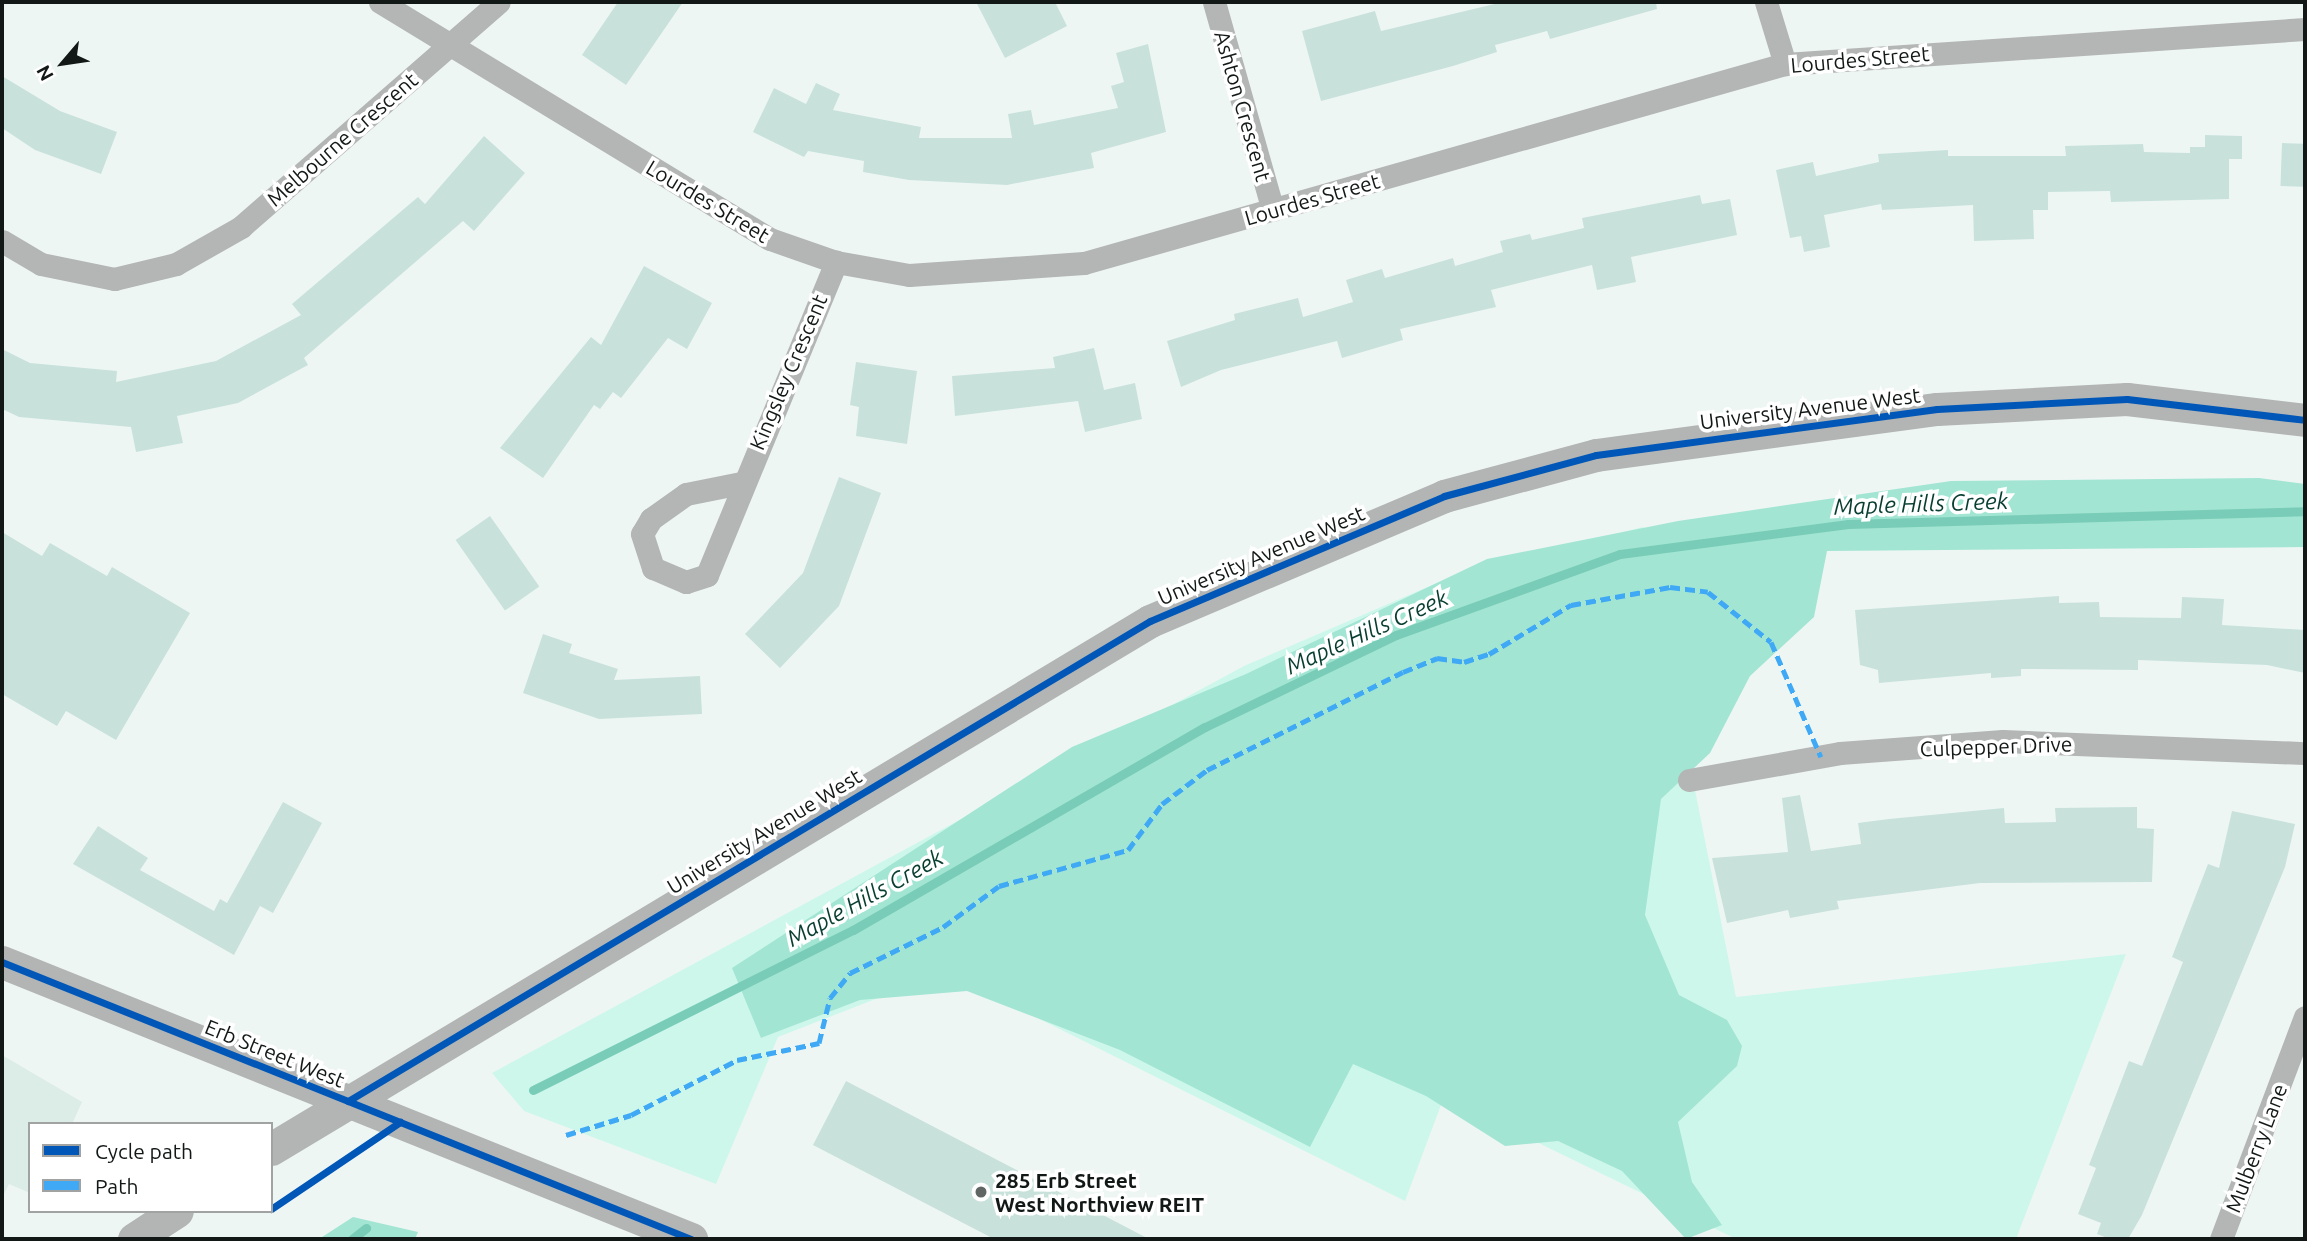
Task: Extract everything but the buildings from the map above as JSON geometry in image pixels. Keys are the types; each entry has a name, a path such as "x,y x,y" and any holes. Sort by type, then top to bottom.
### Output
{"main road":[{"name":"University Avenue West","path":"273,1148 1150,621 1444,496 1595,455 1937,409 2127,399 2305,420"},
{"name":"Erb Street West","path":"2,962 691,1239"},
{"path":"134,1239 174,1213"}],"street":[{"name":"Lourdes Street","path":"380,2 770,239 836,262 909,275 998,274 1084,263 1785,64 2305,29"},
{"name":"Melbourne Crescent","path":"2,241 41,264 114,279 176,264 241,228 452,46 499,2"},
{"name":"Ashton Crescent","path":"1214,2 1273,210"},
{"path":"1766,2 1785,64"},
{"name":"Kingsley Crescent","path":"741,482 686,494 652,519 642,534 653,568 686,582 707,575 741,482 836,262"},
{"name":"Culpepper Drive","path":"1689,780 1840,753 2003,741 2305,753"},
{"name":"Mulberry Lane","path":"2221,1239 2305,1017"}],"shaded area":[{"path":"2,1055 82,1102 73,1122 28,1122 28,1192 9,1184 2,1198"}],"green space":[{"path":"2259,478 2305,484 2305,547 1827,551 1814,617 1750,676 1710,753 1661,799 1645,915 1679,995 1727,1020 1742,1046 1737,1066 1678,1122 1692,1182 1722,1225 1686,1239 1622,1171 1558,1141 1505,1146 1426,1096 1353,1064 1310,1147 1120,1050 967,991 860,1000 761,1038 732,968 1072,747 1246,674 1487,559 1678,521 1951,481"},
{"path":"1643,527 1736,997 2126,954 2016,1239 1736,1239 1444,1097 1405,1201 945,972 778,1037 716,1184 524,1111 492,1073 1244,666 1460,573"},
{"path":"353,1217 418,1232 415,1239 319,1239"}],"waterway":[{"name":"Maple Hills Creek","path":"533,1090 853,930 1205,727 1396,635 1620,554 1848,524 2305,511"},
{"name":"Maple Hills Creek","path":"352,1239 366,1228"}],"marked path":[{"path":"566,1135 631,1115 737,1060 819,1043 830,998 850,973 943,927 999,886 1128,850 1162,804 1207,770 1403,672 1437,658 1464,662 1489,654 1571,605 1670,587 1708,592 1771,642 1821,757"}],"cycle path":[{"path":"348,1101 1150,621 1444,496 1596,455 1937,409 2127,399 2305,420"},
{"path":"2,962 691,1239"},
{"path":"273,1208 400,1122"}],"place":[{"name":"285 Erb Street West Northview REIT","path":"981,1192"}]}
